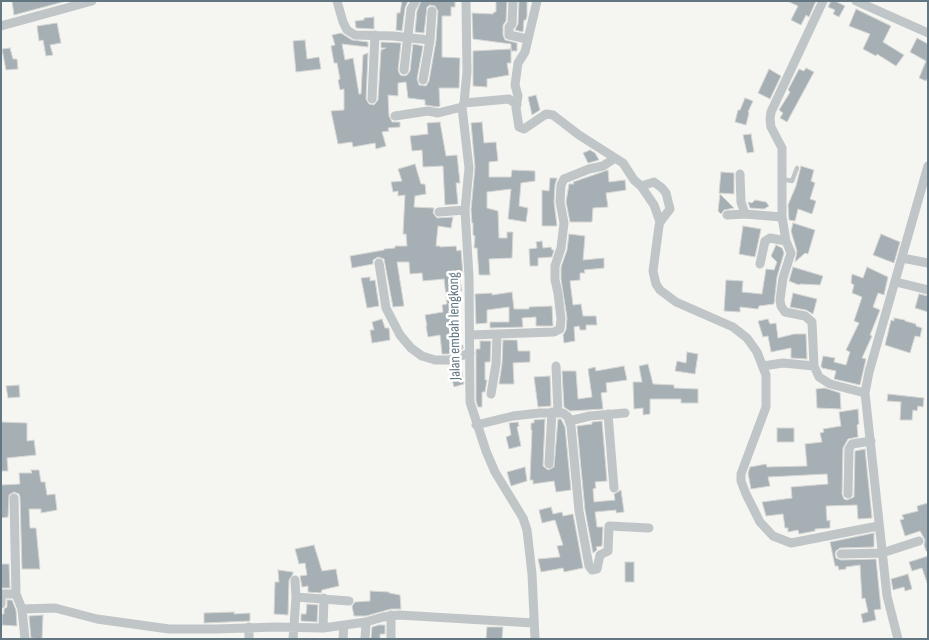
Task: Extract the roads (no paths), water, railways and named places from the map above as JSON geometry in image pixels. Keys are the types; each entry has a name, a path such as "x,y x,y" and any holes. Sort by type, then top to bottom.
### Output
{"street":[{"path":"1,26 92,1"},
{"path":"337,1 343,22 351,33 355,35 409,37 430,40"},
{"name":"Jalan embah lengkong","path":"466,1 467,72 463,105 469,168 465,210 469,277 470,402 476,425 495,472 523,518 527,530 532,574 535,639"},
{"path":"513,1 512,24 509,27 509,35 527,39"},
{"path":"537,1 525,52 518,63 515,85 518,96 518,124 521,129 528,127 549,113 626,166 654,206 660,222 653,271 660,290 676,302 719,320 747,338 763,366 767,388 766,407 741,474 741,481 746,494 760,522 772,536 791,543 878,526"},
{"path":"823,1 771,112 770,119 771,127 782,148 782,217 786,240 791,252 781,287 781,306 785,312 805,316 812,322 814,366 819,377 830,384 865,393"},
{"path":"856,1 928,33"},
{"path":"404,70 412,9 416,2"},
{"path":"423,80 430,40 432,11"},
{"path":"372,99 375,35"},
{"path":"396,116 428,111 438,113 463,105 508,99 517,105"},
{"path":"470,335 554,332 560,329 561,319 558,293 554,280 564,223 560,202 562,181 589,169 603,166 615,158"},
{"path":"898,639 888,604 865,393 869,372 928,166"},
{"path":"740,174 741,202 745,214"},
{"path":"641,186 654,182 666,193 670,209 660,222"},
{"path":"439,212 465,210"},
{"path":"727,215 745,214 782,217"},
{"path":"760,264 765,241 770,238 786,240"},
{"path":"902,258 928,263"},
{"path":"379,263 386,308 400,335 411,348 422,356 435,360 449,360 470,353"},
{"path":"896,282 928,290"},
{"path":"491,394 496,364 497,335"},
{"path":"763,366 783,363 814,366"},
{"path":"549,464 555,413 556,366"},
{"path":"476,425 513,416 555,413 566,415 569,421 576,496 590,568 597,569 600,555 608,551 609,526 649,528"},
{"path":"569,421 590,416 625,413"},
{"path":"608,414 614,488"},
{"path":"848,494 849,449 852,444 871,441"},
{"path":"14,498 16,594 22,609 25,639"},
{"path":"841,554 882,553 919,541"},
{"path":"293,639 296,597 295,580"},
{"path":"1,604 1,594 16,594"},
{"path":"296,597 349,601"},
{"path":"323,628 324,598"},
{"path":"22,609 55,608 97,619 169,629 323,628 366,622 391,616 408,615 534,623"},
{"path":"391,616 391,639"},
{"path":"365,639 366,622"},
{"path":"343,639 344,625"},
{"path":"249,627 249,639"}],"lane":[{"path":"782,179 792,180 797,168"}]}
